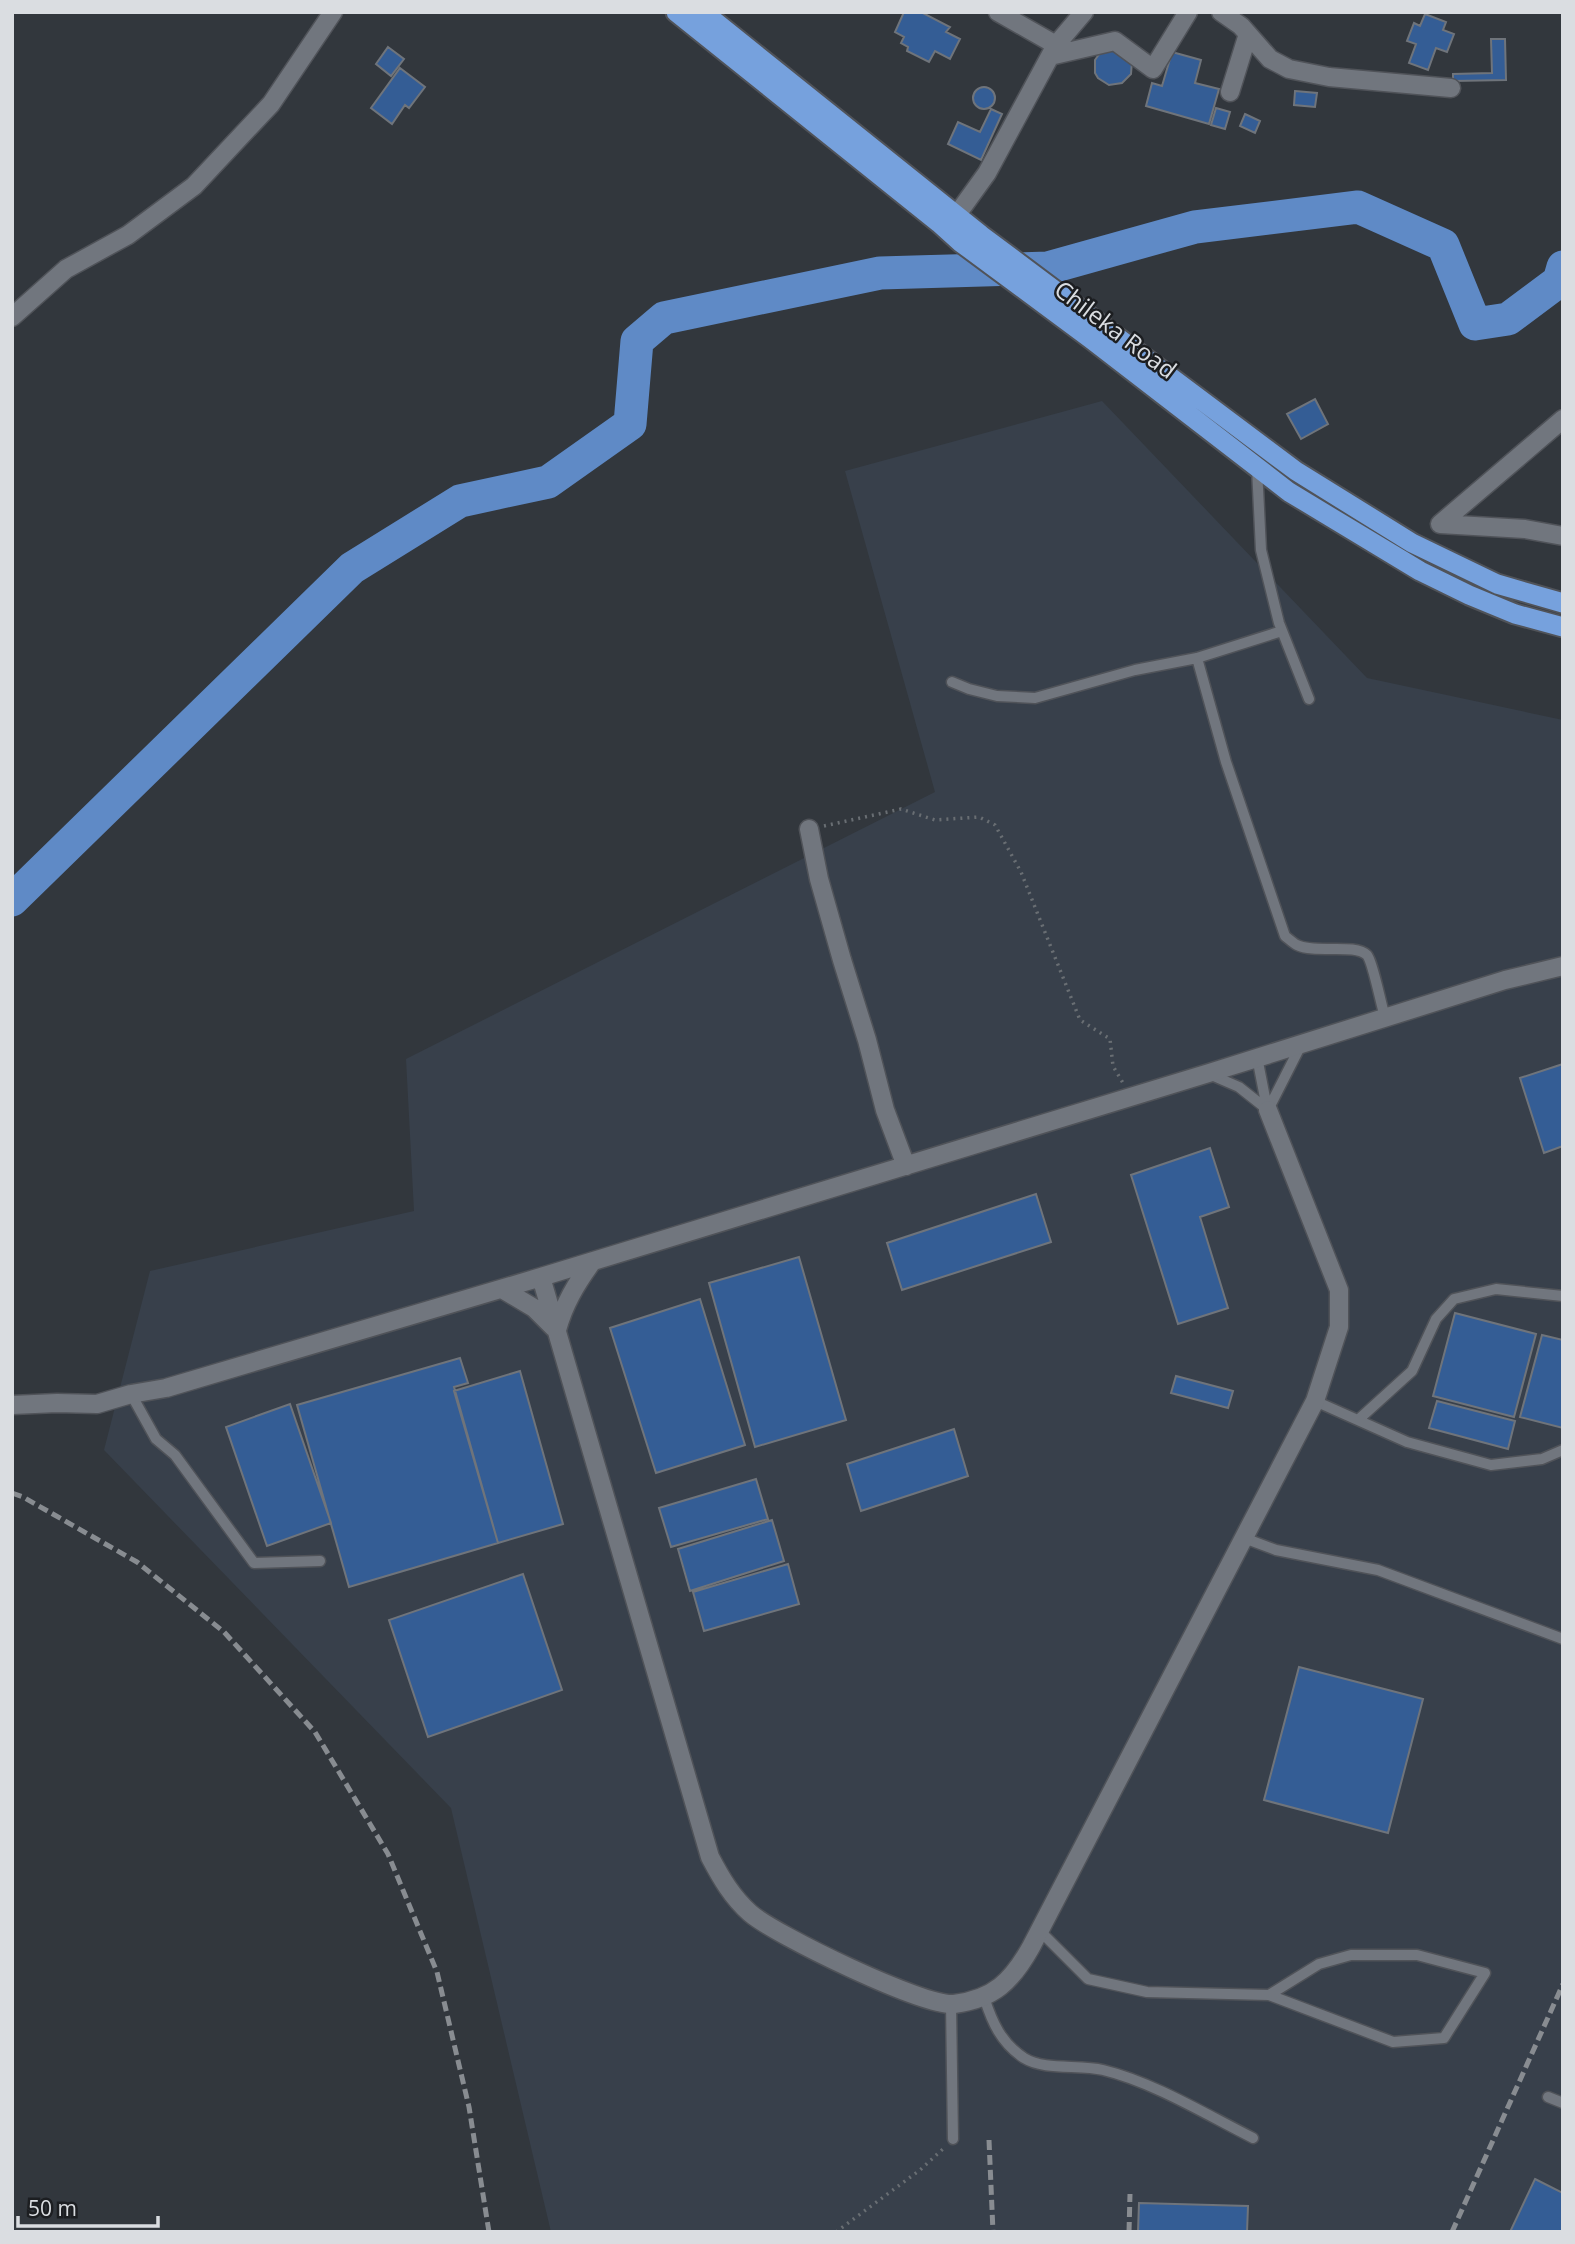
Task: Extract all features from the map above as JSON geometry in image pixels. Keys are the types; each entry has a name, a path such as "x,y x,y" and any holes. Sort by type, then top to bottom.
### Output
{"highway":[{"name":"Chileka Road","path":"676,12 960,242 1028,283 1091,339 1289,492 1420,571 1515,614 1563,627"},
{"path":"703,12 981,235 1028,283 1103,325 1296,471 1412,543 1497,584 1563,603"}],"street":[{"path":"12,317 66,270 128,235 194,186 271,104 333,12"},
{"path":"998,12 1053,50 1115,41 1153,69 1188,12"},
{"path":"956,216 987,173 1053,50 1084,12"},
{"path":"1221,12 1241,26 1270,59 1289,69 1329,77 1451,88"},
{"path":"1230,92 1248,34"},
{"path":"1563,419 1440,523 1525,529 1563,536"},
{"path":"809,829 819,879 885,1110 906,1166"},
{"path":"12,1405 97,1404 166,1388 541,1278 1505,980 1563,966"},
{"path":"541,1278 710,1857 727,1889 751,1915 800,1945 921,1998 951,2004 984,1997 1002,1987 1019,1969 1040,1931 1315,1401 1339,1328 1339,1290 1268,1110"},
{"path":"557,1330 569,1297 592,1262"},
{"path":"502,1289 534,1308 557,1330"}],"lane":[{"path":"1256,467 1261,550 1282,631 1309,699"},
{"path":"952,682 997,696 1035,698 1135,670 1197,658 1282,631"},
{"path":"1197,658 1226,762 1285,936 1296,945 1313,950 1357,950 1366,954 1372,965 1385,1017"},
{"path":"1268,1110 1302,1043"},
{"path":"1257,1057 1268,1110"},
{"path":"1209,1073 1239,1087 1268,1110"},
{"path":"1358,1420 1412,1371 1436,1319 1454,1299 1496,1289 1563,1296"},
{"path":"131,1394 156,1439 175,1455 254,1563 320,1561"},
{"path":"1315,1401 1407,1442 1490,1465 1542,1458 1563,1450"},
{"path":"1244,1538 1276,1549 1378,1570 1563,1639"},
{"path":"1040,1931 1088,1979 1147,1992 1269,1995 1392,2042 1444,2038 1485,1973 1417,1955 1351,1955 1319,1964 1269,1995"},
{"path":"984,1997 992,2022 1004,2042 1026,2060 1055,2066 1101,2069 1139,2081 1254,2138"},
{"path":"951,2004 953,2139"},
{"path":"1548,2097 1563,2103"}],"path":[{"path":"809,829 901,809 935,820 979,817 995,825 1021,872 1080,1020 1110,1039 1113,1066 1131,1097"},
{"path":"836,2232 920,2170 953,2139"}],"shaded area":[{"path":"1102,401 1367,678 1563,720 1563,2232 551,2232 451,1808 104,1450 150,1271 414,1211 406,1059 935,792 845,471"}],"building":[{"path":"904,12 921,12 950,27 946,32 960,39 950,59 935,51 929,62 907,51 908,47 901,43 904,37 895,32"},
{"path":"1425,14 1446,22 1443,30 1454,34 1447,52 1436,48 1428,70 1409,63 1416,44 1407,41 1414,23 1420,26"},
{"path":"1491,39 1505,39 1506,80 1453,81 1453,74 1492,73"},
{"path":"388,47 404,59 391,76 376,64"},
{"path":"1102,50 1126,51 1132,61 1131,74 1122,83 1109,85 1098,78 1095,73 1095,60"},
{"path":"1172,52 1201,60 1195,83 1219,89 1209,124 1146,106 1152,83 1162,86"},
{"path":"400,68 425,87 409,108 405,105 392,124 371,108"},
{"path":"984,87 992,90 995,98 992,106 984,109 976,106 973,98 976,90"},
{"path":"1295,91 1317,93 1315,107 1294,105"},
{"path":"1216,108 1230,112 1225,129 1211,125"},
{"path":"991,109 1002,114 981,160 948,144 958,122 980,132"},
{"path":"1245,114 1260,121 1255,133 1240,126"},
{"path":"1315,399 1328,424 1301,439 1287,414"},
{"path":"1563,1064 1563,1146 1544,1153 1520,1078"},
{"path":"1210,1148 1229,1207 1200,1217 1228,1308 1178,1324 1131,1175"},
{"path":"1036,1194 1051,1242 902,1290 887,1243"},
{"path":"799,1257 846,1420 755,1447 709,1283"},
{"path":"700,1299 745,1445 656,1473 610,1328"},
{"path":"1455,1313 1536,1334 1514,1417 1433,1396"},
{"path":"1542,1335 1563,1340 1563,1428 1520,1417"},
{"path":"460,1358 468,1383 454,1387 498,1543 349,1587 297,1405"},
{"path":"520,1371 563,1524 498,1543 454,1391"},
{"path":"1176,1376 1233,1391 1228,1408 1171,1393"},
{"path":"1437,1401 1515,1421 1508,1449 1429,1428"},
{"path":"290,1404 331,1523 267,1546 226,1427"},
{"path":"954,1429 968,1476 861,1511 847,1464"},
{"path":"756,1479 768,1519 671,1547 659,1508"},
{"path":"772,1520 784,1561 690,1591 678,1549"},
{"path":"788,1564 799,1604 704,1631 693,1592"},
{"path":"523,1574 562,1690 428,1737 389,1620"},
{"path":"1299,1667 1423,1699 1388,1833 1264,1800"},
{"path":"1535,2179 1563,2193 1563,2232 1510,2232"},
{"path":"1139,2203 1248,2206 1247,2232 1138,2232"}],"waterway":[{"path":"12,900 352,568 460,501 548,482 630,424 637,341 664,318 880,273 1048,268 1195,227 1358,207 1443,245 1475,324 1508,319 1559,281 1563,267"}],"railway":[{"path":"12,1493 137,1562 224,1632 315,1732 388,1854 437,1972 469,2107 489,2232"},
{"path":"1452,2232 1563,1984"},
{"path":"989,2140 993,2232"},
{"path":"1129,2232 1130,2194"}]}
